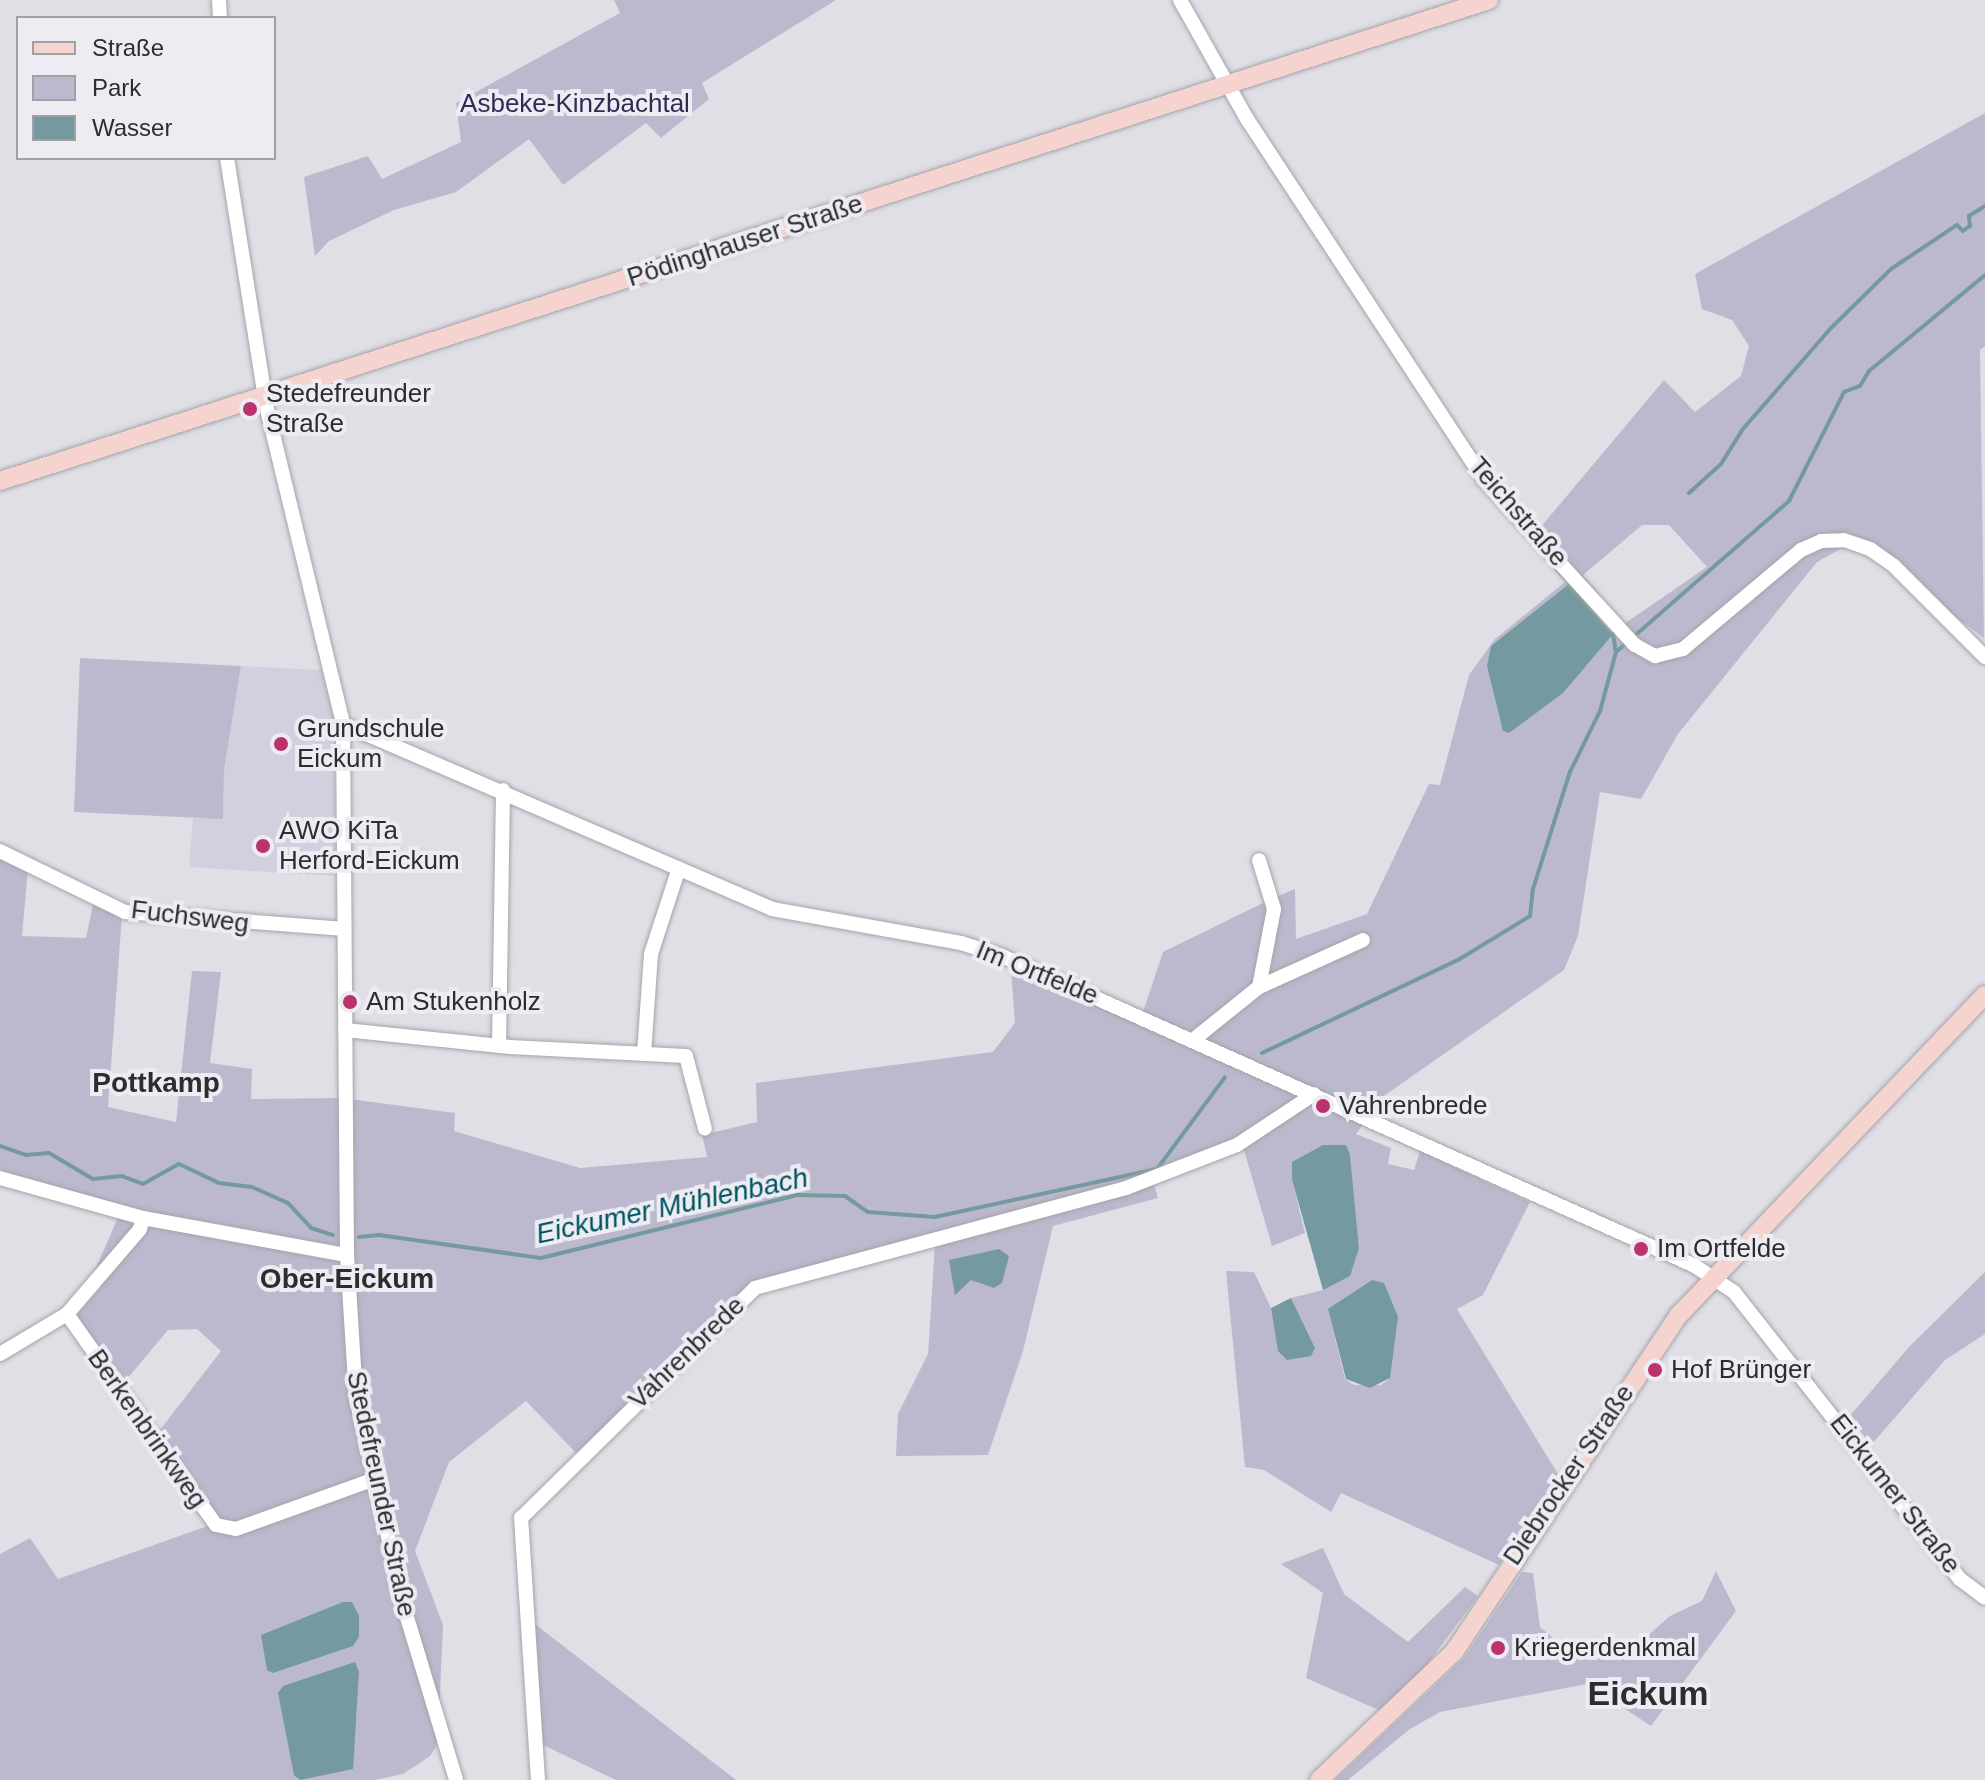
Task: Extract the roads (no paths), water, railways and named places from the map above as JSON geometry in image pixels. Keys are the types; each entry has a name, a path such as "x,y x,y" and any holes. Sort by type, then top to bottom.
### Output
{"street":[{"name":"Teichstraße","path":"1180,0 1226,85 1485,481 1638,648 1655,656 1683,649 1801,550 1821,541 1844,540 1870,549 1894,566 1985,657"},
{"name":"Pödinghauser Straße","path":"0,481 1489,0"},
{"name":"Stedefreunder Straße","path":"227,160 266,396 343,724 347,1255 352,1369 372,1480 456,1780"},
{"name":"Im Ortfelde","path":"343,724 782,912 983,949 1314,1094 1713,1278"},
{"path":"499,1046 503,790"},
{"name":"Fuchsweg","path":"0,851 125,912 344,929"},
{"path":"1259,860 1274,909 1259,987"},
{"path":"644,1054 651,954 679,868"},
{"path":"1193,1040 1259,987 1363,940"},
{"name":"Diebrocker Straße","path":"1319,1780 1454,1652 1642,1366 1713,1278 1985,995"},
{"path":"345,1030 499,1046 644,1054 690,1060 705,1129"},
{"name":"Vahrenbrede","path":"538,1780 521,1518 755,1288 1151,1179 1237,1145 1314,1094"},
{"path":"0,1178 143,1218 347,1255"},
{"path":"0,1354 67,1314 140,1229 143,1218"},
{"name":"Eickumer Straße","path":"1713,1278 1734,1292 1960,1579 1985,1598"},
{"name":"Berkenbrinkweg","path":"67,1314 216,1525 236,1529 372,1480"}],"water":[{"path":"1569,584 1613,634 1563,693 1509,733 1503,731 1487,666 1491,646"},
{"path":"1323,1145 1346,1145 1350,1155 1359,1248 1350,1276 1323,1290 1292,1180 1292,1162"},
{"path":"999,1249 1009,1256 1002,1283 994,1288 971,1280 955,1295 949,1260"},
{"path":"1372,1280 1384,1283 1398,1317 1390,1378 1370,1388 1346,1379 1328,1309"},
{"path":"1291,1298 1315,1348 1311,1356 1287,1360 1278,1351 1271,1308"},
{"path":"343,1602 352,1602 359,1616 359,1637 353,1646 273,1673 267,1670 261,1635"},
{"path":"355,1662 359,1672 353,1769 300,1780 294,1775 278,1693 283,1686"}],"waterway":[{"path":"1689,493 1721,464 1742,430 1831,328 1891,269 1957,225 1963,231 1970,226 1969,216 1985,206"},
{"name":"Eickumer Mühlenbach","path":"1262,1053 1458,960 1530,916 1533,889 1570,772 1600,711 1616,652 1789,501 1844,392 1860,386 1869,371 1985,275"},
{"path":"1613,634 1616,652"},
{"name":"Eickumer Mühlenbach","path":"359,1237 379,1235 541,1258 797,1195 845,1196 868,1212 935,1217 1157,1169 1225,1077"},
{"name":"Eickumer Mühlenbach","path":"0,1146 26,1155 49,1153 93,1179 122,1176 143,1184 179,1164 219,1183 252,1187 288,1203 311,1228 333,1235"}],"place":[{"name":"Stedefreunder Straße","path":"250,409"},
{"name":"Grundschule Eickum","path":"281,744"},
{"name":"AWO KiTa Herford-Eickum","path":"263,846"},
{"name":"Am Stukenholz","path":"350,1002"},
{"name":"Vahrenbrede","path":"1323,1106"},
{"name":"Im Ortfelde","path":"1641,1249"},
{"name":"Hof Brünger","path":"1655,1370"},
{"name":"Kriegerdenkmal","path":"1498,1648"}],"district":[{"name":"Pottkamp","path":"156,1083"},
{"name":"Ober-Eickum","path":"347,1279"},
{"name":"Eickum","path":"1648,1694"}],"park label":[{"name":"Asbeke-Kinzbachtal","path":"575,104"}]}
